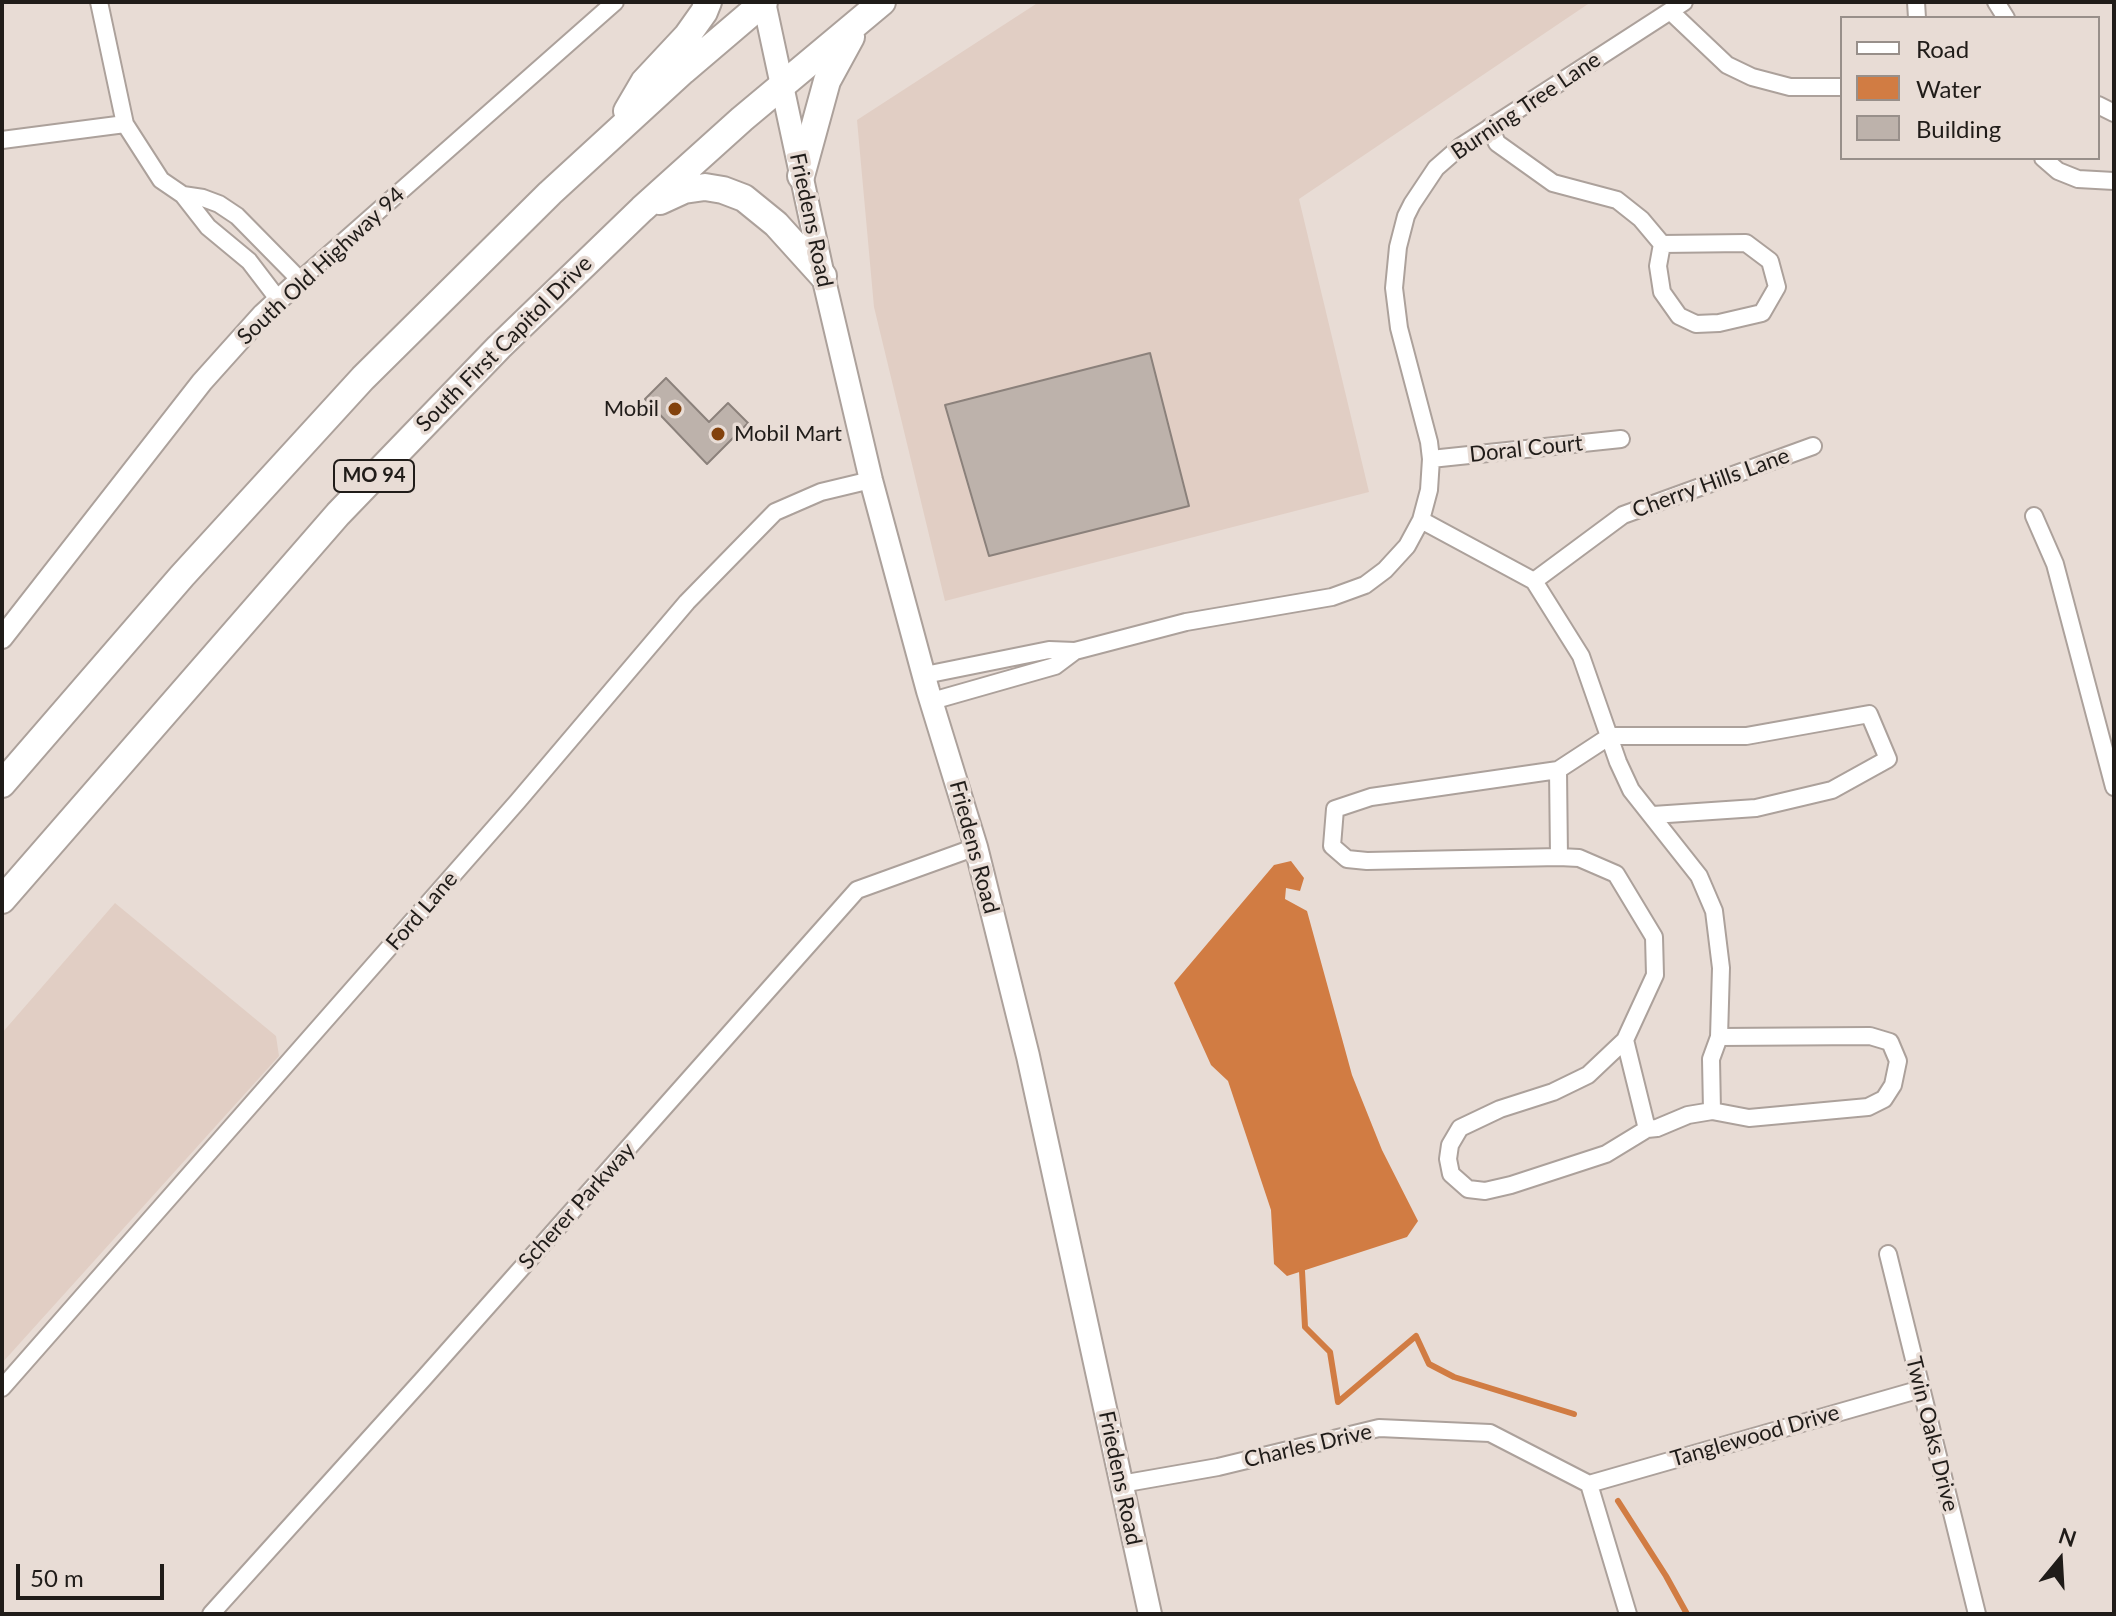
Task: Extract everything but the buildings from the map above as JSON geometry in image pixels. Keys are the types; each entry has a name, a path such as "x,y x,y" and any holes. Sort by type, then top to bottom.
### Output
{"highway":[{"path":"616,131 644,82 687,36 708,2"},
{"path":"2,784 293,453 463,277 616,131 764,2"},
{"path":"801,176 827,81 836,62 874,8"},
{"name":"South First Capitol Drive","path":"2,900 348,503 531,315 642,209 874,8"},
{"path":"642,209 684,190 705,187 723,190 744,198 776,224 823,276"}],"main road":[{"name":"Friedens Road","path":"764,2 871,480 976,847 1064,1215 1150,1614"}],"street":[{"path":"99,2 125,124 161,180 183,195 208,227 249,261 278,299"},
{"name":"South Old Highway 94","path":"2,638 193,393 278,299 615,2"},
{"path":"1677,7 1727,65 1752,77 1790,87 1840,87"},
{"name":"Burning Tree Lane","path":"925,675 1049,650 1075,651 1186,622 1332,597 1365,585 1385,570 1407,546 1421,520 1429,490 1431,459 1399,328 1394,288 1398,247 1406,216 1436,168 1460,147 1677,7"},
{"path":"2,140 125,124"},
{"path":"1490,127 1497,143 1553,183 1617,200 1641,219 1662,244"},
{"path":"2045,160 2058,171 2078,179 2114,181"},
{"path":"183,195 211,201 237,216 264,240 300,280"},
{"path":"1746,243 1770,261 1777,287 1762,313 1719,323 1696,324 1679,316 1662,292 1658,266 1662,244 1746,243"},
{"name":"Doral Court","path":"1431,459 1621,439"},
{"name":"Cherry Hills Lane","path":"1534,581 1623,515 1813,446"},
{"name":"Ford Lane","path":"2,1388 518,801 687,602 775,512 821,492 871,480"},
{"path":"2034,516 2055,564 2114,787"},
{"path":"1421,520 1534,581 1581,656 1631,790 1699,876 1714,911 1721,968 1719,1037 1711,1059 1712,1111"},
{"name":"Burning Tree Lane","path":"932,701 1055,666 1075,651"},
{"path":"1653,815 1756,808 1832,790 1888,759 1869,714 1746,736 1610,736 1558,770 1371,797 1335,809 1332,846 1347,859 1367,861 1579,858 1616,874 1654,937 1655,975 1625,1040 1588,1075 1460,1128 1450,1145 1448,1159 1451,1174 1468,1189 1485,1191 1511,1185 1606,1154 1647,1129 1688,1115 1712,1111 1749,1118 1868,1107 1884,1099 1893,1085 1898,1061 1890,1042 1870,1036 1719,1037"},
{"path":"1558,770 1559,857"},
{"name":"Scherer Parkway","path":"211,1614 857,890 976,847"},
{"path":"1625,1040 1647,1129"},
{"name":"Twin Oaks Drive","path":"1888,1254 1977,1614"},
{"name":"Tanglewood Drive","path":"1589,1484 1921,1389"},
{"name":"Charles Drive","path":"1121,1484 1218,1467 1379,1428 1490,1433 1589,1484"},
{"path":"1589,1484 1628,1614"}],"shaded area":[{"path":"1039,2 1591,2 1299,199 1369,492 945,601 874,307 857,120"},
{"path":"115,903 276,1036 279,1056 2,1363 2,1033"}],"water":[{"path":"1291,861 1304,878 1300,891 1286,888 1285,899 1307,911 1352,1075 1382,1150 1418,1221 1407,1237 1287,1276 1274,1264 1271,1210 1228,1081 1211,1065 1174,983 1274,865"}],"waterway":[{"path":"1302,1271 1305,1327 1330,1352 1338,1402 1416,1336 1429,1364 1454,1377 1574,1414"},
{"path":"1618,1501 1687,1614"}],"place":[{"name":"Mobil","path":"675,409"},
{"name":"Mobil Mart","path":"718,434"}]}
